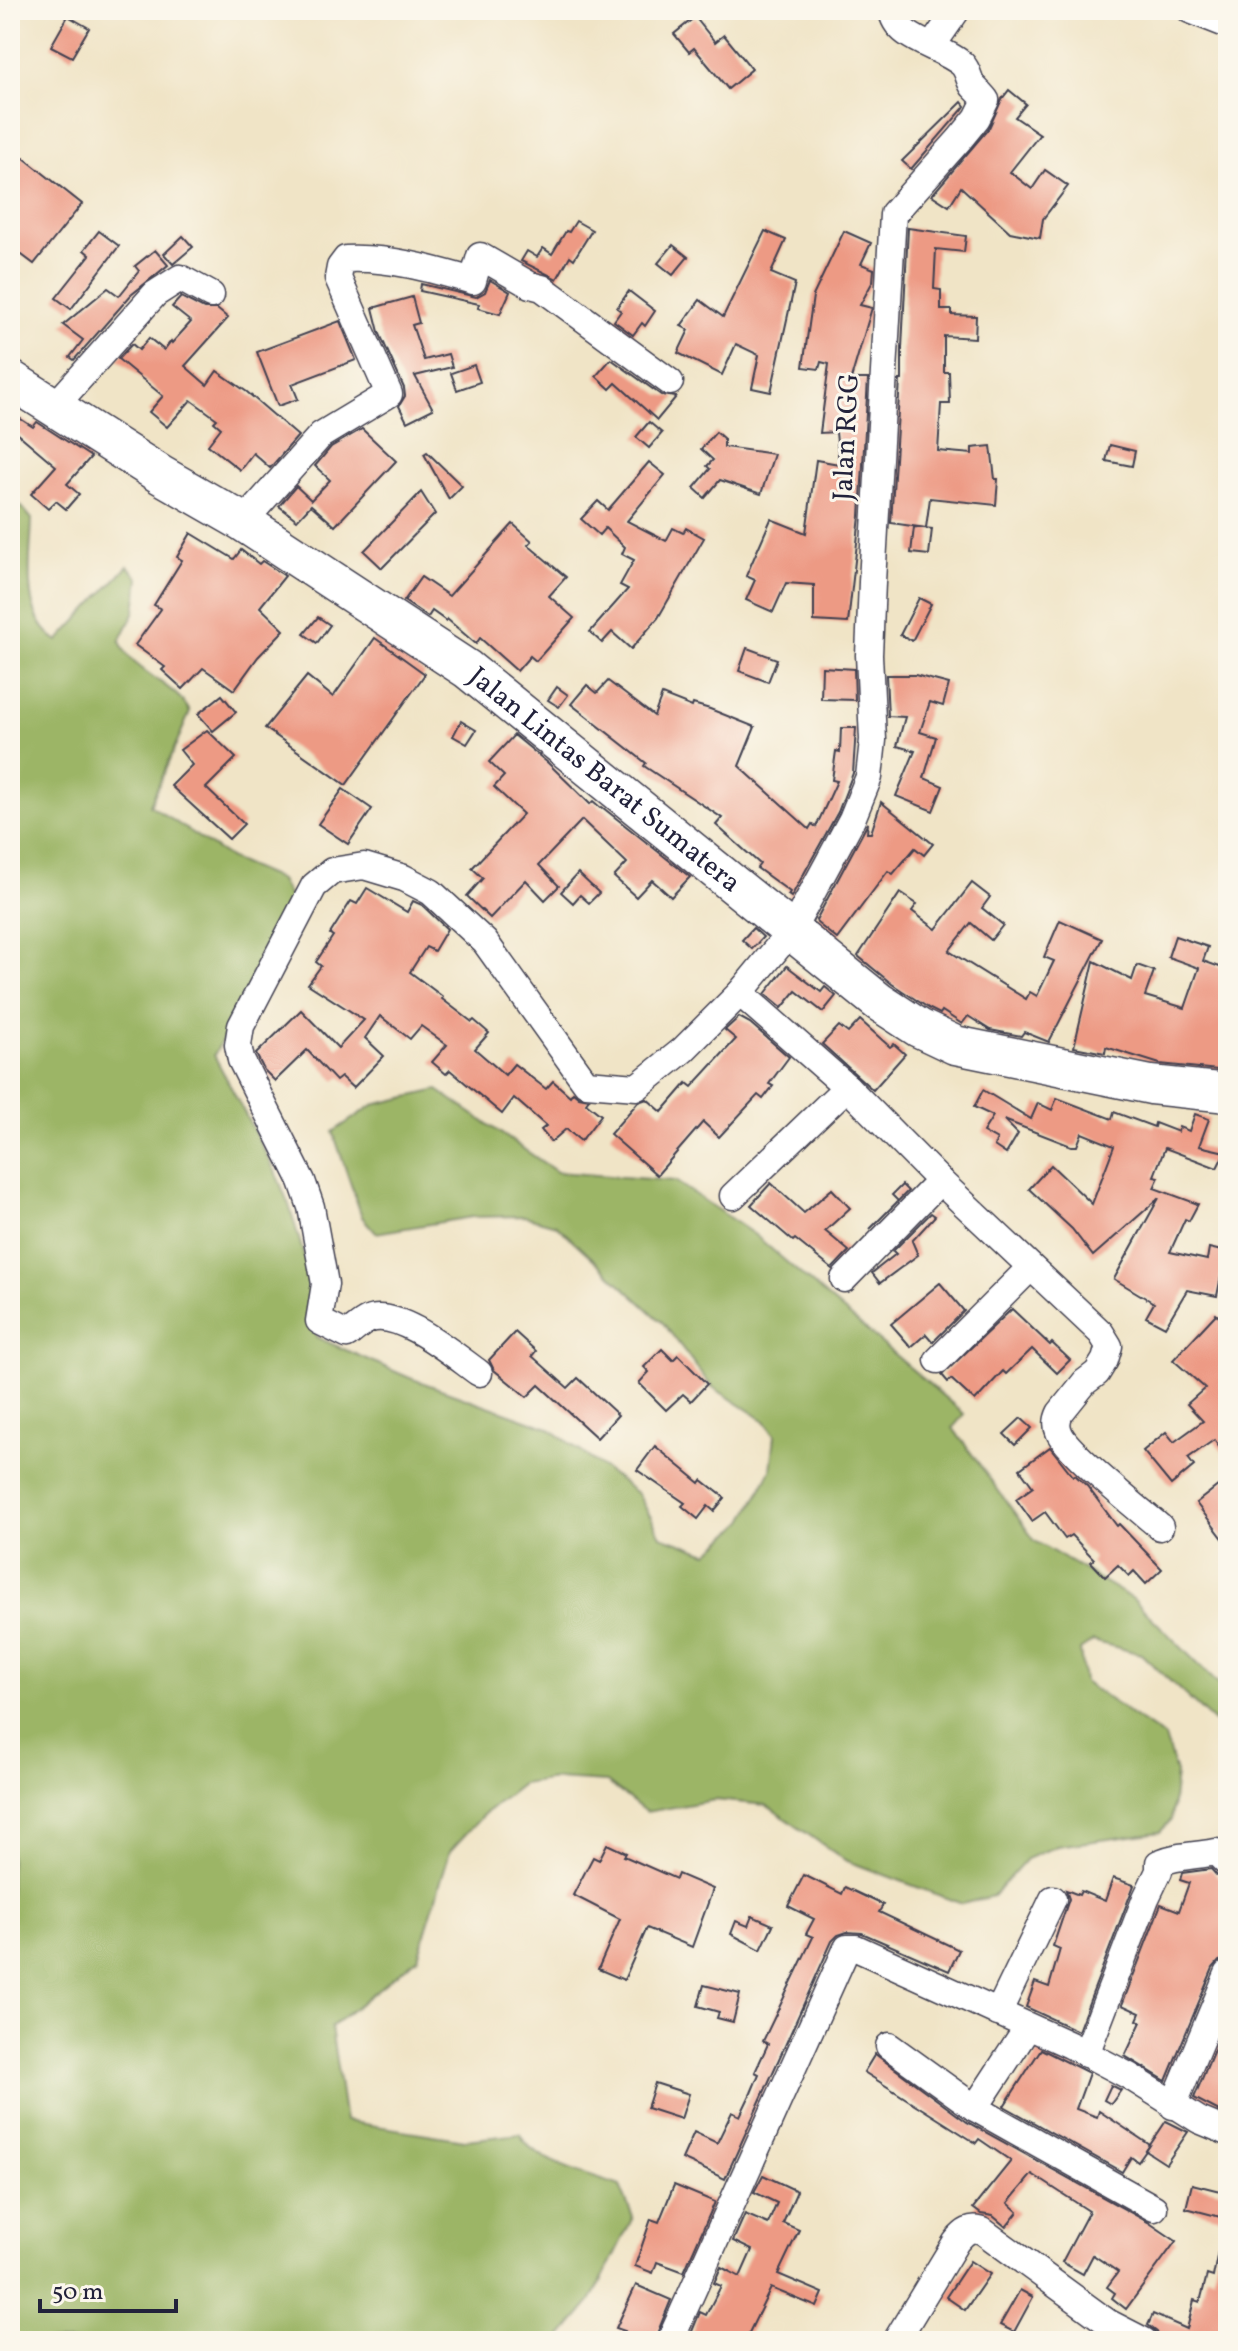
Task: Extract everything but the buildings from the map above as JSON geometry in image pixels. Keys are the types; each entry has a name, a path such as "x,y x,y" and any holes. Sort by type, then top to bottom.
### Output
{"highway":[{"name":"Jalan Lintas Barat Sumatera","path":"10,379 161,475 243,522 467,669 879,1002 919,1028 955,1045 1135,1082 1228,1093"}],"street":[{"name":"Jalan RGG","path":"792,930 852,819 869,777 873,740 869,655 872,582 893,214 977,118 986,100 971,84 970,74 964,66 901,29 892,10"},
{"path":"932,46 957,10"},
{"path":"1190,10 1228,25"},
{"path":"243,522 321,435 389,394 338,278 340,267 346,259 405,263 473,281 480,256 530,285 542,288 670,382"},
{"path":"54,407 155,294 180,278 211,295"},
{"path":"479,1373 412,1328 392,1319 368,1320 347,1335 319,1321 325,1284 311,1207 302,1181 241,1060 238,1045 241,1026 314,886 332,871 364,866 404,878 431,892 485,942 586,1083 637,1087 683,1050 740,993 792,930"},
{"path":"740,993 847,1087 940,1181 1101,1333 1109,1346 1105,1360 1060,1413 1057,1418 1059,1433 1160,1527"},
{"path":"733,1196 847,1087"},
{"path":"844,1279 940,1181"},
{"path":"938,1360 1030,1268"},
{"path":"1086,2054 1159,1871 1159,1863 1216,1852 1228,1864"},
{"path":"998,2013 1053,1899"},
{"path":"670,2341 847,1948 856,1948 1086,2054 1129,2076 1173,2106 1228,2132"},
{"path":"1173,2106 1228,1974"},
{"path":"975,2108 1028,2027"},
{"path":"889,2046 975,2108 1154,2208"},
{"path":"896,2341 956,2242 965,2232 975,2229 984,2232 1107,2322 1144,2341"}],"green space":[{"path":"10,503 21,506 32,519 32,602 37,617 58,641 128,566 139,578 135,611 120,641 134,662 174,692 190,712 150,805 231,859 280,880 295,908 214,1055 275,1171 289,1205 317,1299 316,1337 410,1378 549,1428 638,1494 661,1536 708,1553 744,1521 771,1470 775,1435 765,1421 711,1386 663,1323 556,1225 524,1216 472,1217 376,1233 362,1217 333,1132 373,1105 438,1090 557,1172 675,1181 755,1235 964,1414 953,1428 1035,1541 1133,1599 1228,1694 1228,1735 1141,1654 1093,1641 1080,1650 1084,1682 1165,1738 1176,1773 1171,1820 1160,1832 1057,1846 1026,1859 993,1896 962,1904 845,1860 766,1805 715,1800 646,1812 607,1782 555,1779 522,1784 484,1814 450,1851 418,1957 331,2027 345,2121 465,2140 520,2134 526,2144 549,2160 620,2186 633,2217 591,2302 558,2341 10,2341"}]}
